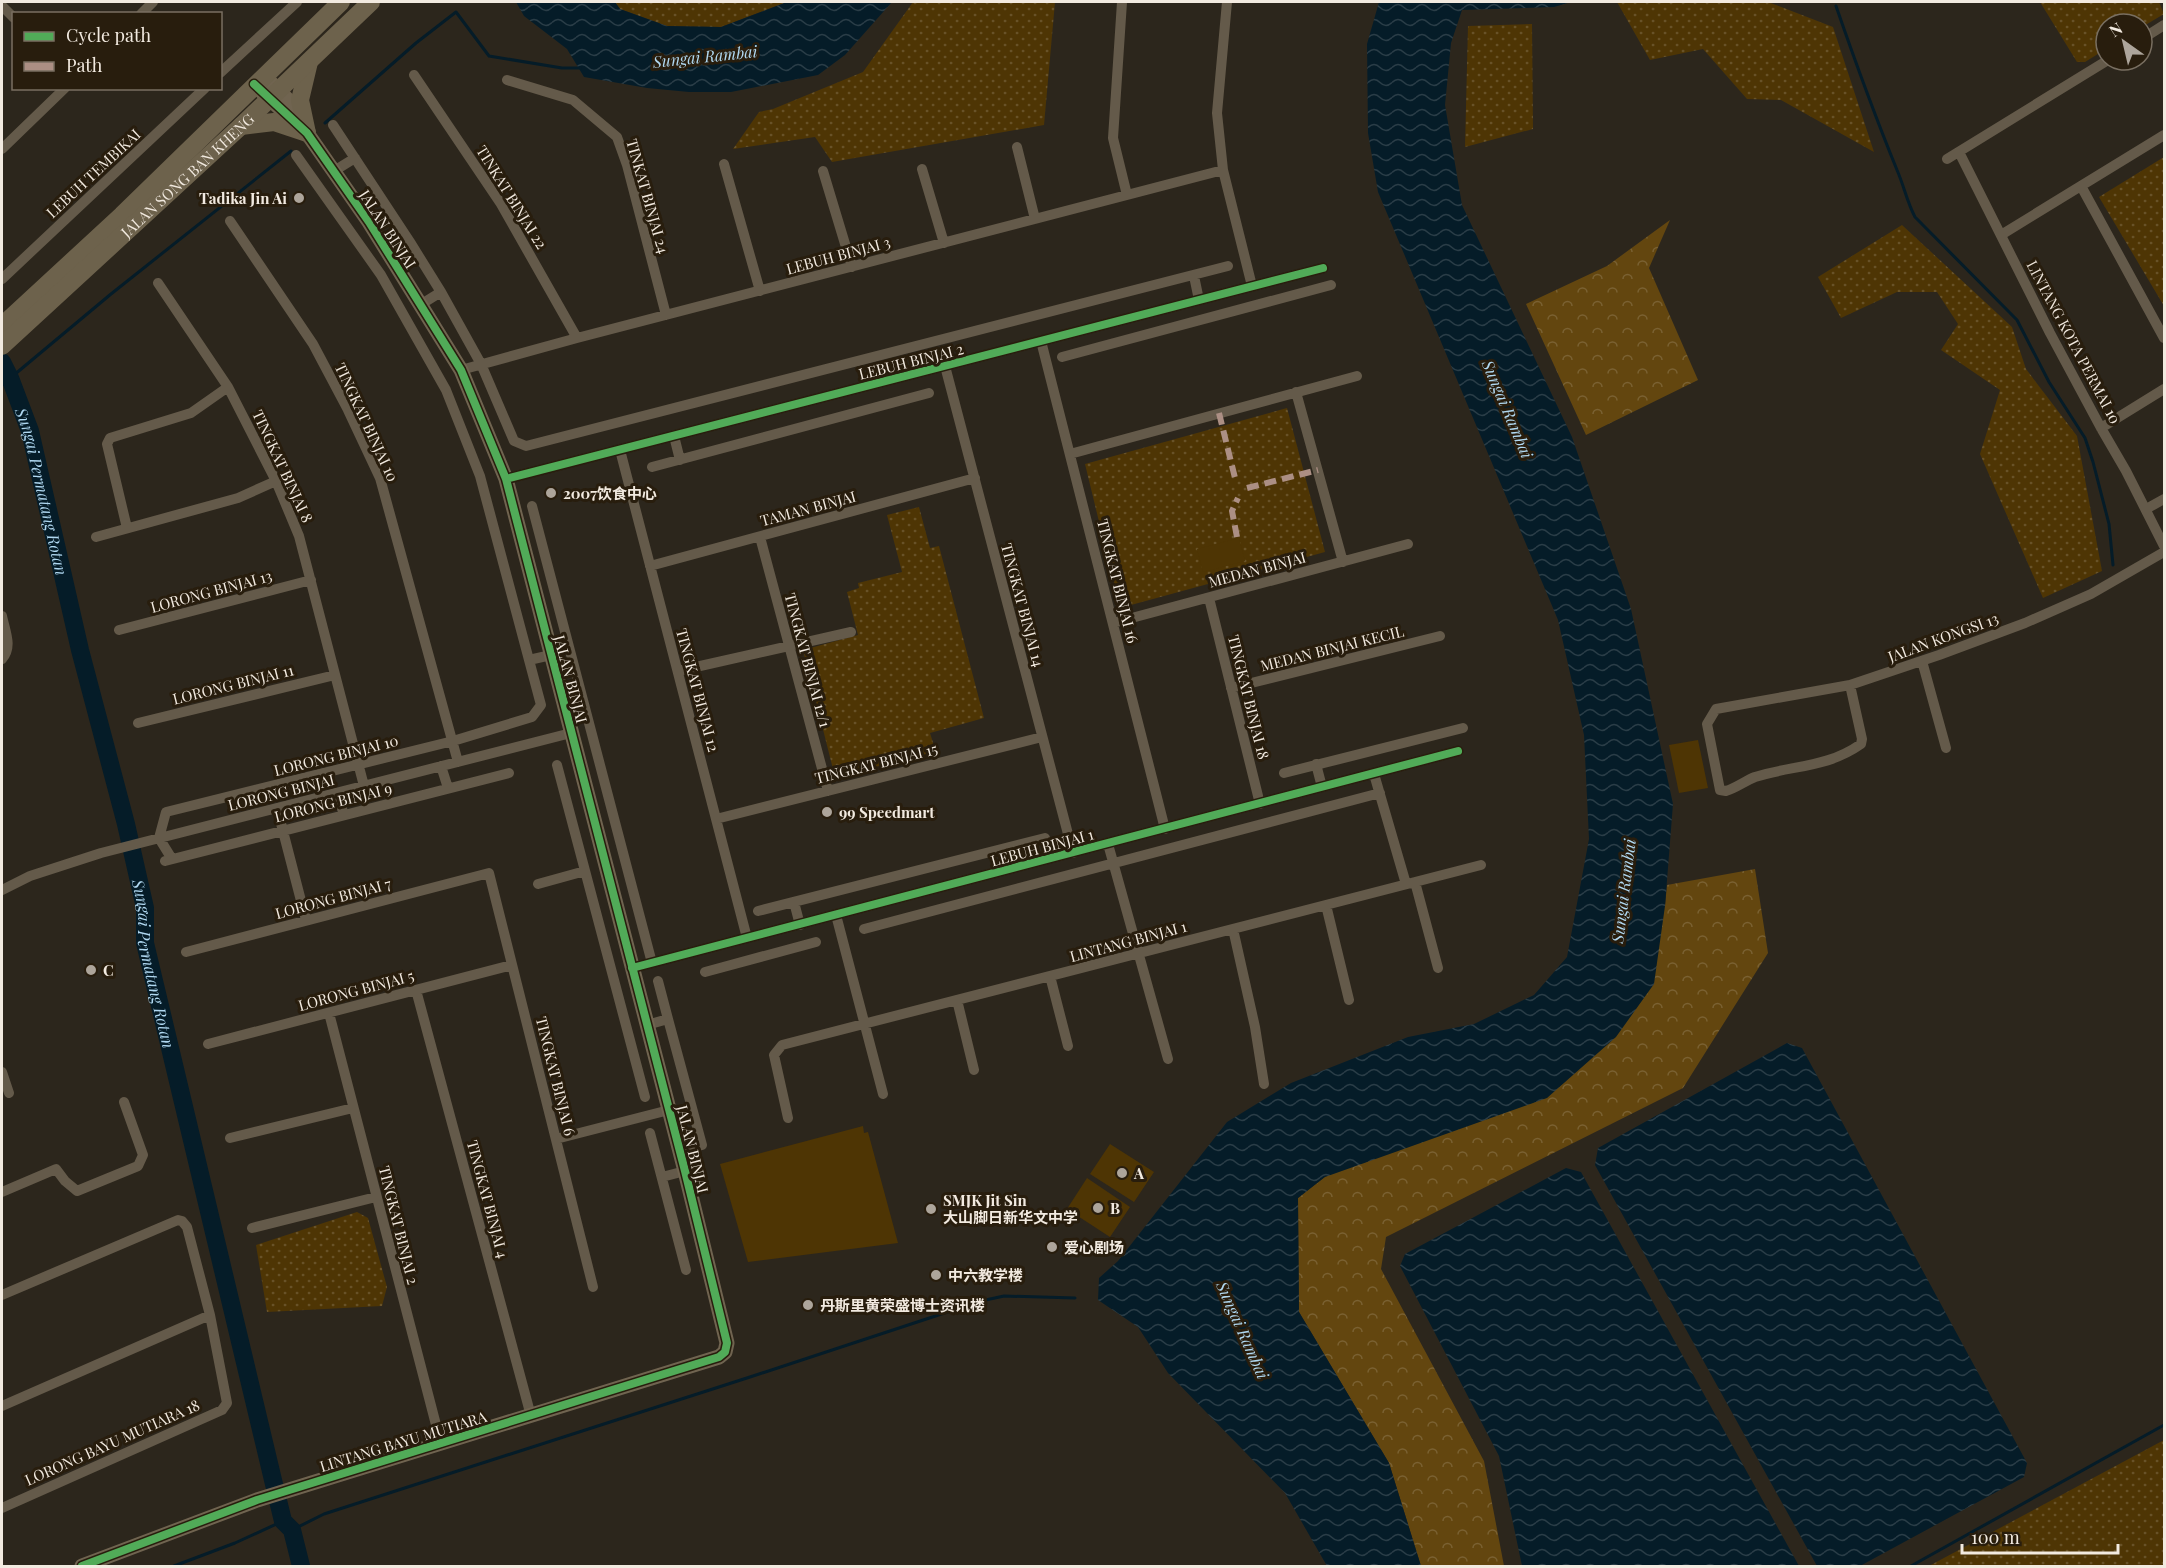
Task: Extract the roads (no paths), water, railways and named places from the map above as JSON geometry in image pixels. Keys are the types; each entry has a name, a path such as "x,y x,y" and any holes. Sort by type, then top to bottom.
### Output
{"main road":[{"name":"JALAN SONG BAN KHENG","path":"9,327 241,126 371,2"},
{"name":"JALAN SONG BAN KHENG","path":"2,346 9,327 336,5"},
{"path":"307,133 300,100 309,62"},
{"path":"241,126 274,122 307,133"}],"street":[{"path":"222,72 297,2"},
{"path":"1122,2 1113,138 1127,195"},
{"path":"1227,2 1217,113 1223,170 1252,286"},
{"path":"1947,159 2094,69"},
{"name":"TINKAT BINJAI 22","path":"414,75 501,204 577,338"},
{"name":"JALAN BINJAI","path":"259,80 307,133 334,171 461,370 506,479 680,1151 727,1343"},
{"name":"TINKAT BINJAI 24","path":"507,80 573,100 616,137 627,165 666,315"},
{"path":"2,149 63,90"},
{"name":"LEBUH TEMBIKAI","path":"2,279 202,90"},
{"path":"333,125 411,242 481,364"},
{"path":"2001,235 2164,135"},
{"path":"1017,147 1035,219"},
{"name":"LINTANG KOTA PERMAI 10","path":"1959,152 2101,428 2162,533 2164,546"},
{"path":"296,155 381,275 446,390 480,476 529,660 551,655"},
{"path":"334,171 355,158"},
{"path":"724,164 760,291"},
{"path":"922,169 944,243"},
{"name":"LEBUH BINJAI 3","path":"461,370 1223,170"},
{"path":"823,171 852,267"},
{"path":"2081,186 2164,338"},
{"path":"330,203 348,192"},
{"name":"TINGKAT BINJAI 10","path":"230,221 313,344 380,478 458,762"},
{"name":"LEBUH BINJAI 2","path":"481,364 514,441 526,446 1228,266"},
{"name":"LEBUH BINJAI 2","path":"506,479 1323,268"},
{"path":"1194,276 1199,300"},
{"name":"TINGKAT BINJAI 8","path":"158,283 228,387 276,481 299,536 364,786"},
{"path":"1062,357 1331,285"},
{"path":"420,305 441,292"},
{"name":"TINGKAT BINJAI 16","path":"1041,341 1165,828"},
{"name":"TINGKAT BINJAI 14","path":"945,366 1073,853"},
{"path":"1070,454 1357,376"},
{"path":"886,381 892,402"},
{"path":"128,528 106,444 110,438 191,413 228,387"},
{"path":"2101,428 2164,389"},
{"path":"1296,392 1343,562"},
{"path":"652,467 929,393"},
{"path":"459,424 480,415"},
{"path":"674,436 680,460"},
{"name":"TINGKAT BINJAI 12","path":"620,450 747,938"},
{"name":"TAMAN BINJAI","path":"650,566 975,478"},
{"path":"96,537 238,498 276,481"},
{"path":"2146,509 2164,499"},
{"path":"532,506 652,963"},
{"path":"520,540 540,534"},
{"name":"TINGKAT BINJAI 12/1","path":"760,537 828,791"},
{"name":"MEDAN BINJAI","path":"1113,623 1408,544"},
{"name":"JALAN KONGSI 13","path":"1850,685 1862,739 1861,744 1847,754 1827,762 1754,778 1726,791 1720,790 1707,724 1716,709 1850,685 1922,661 2025,623 2091,594 2164,552"},
{"name":"LORONG BINJAI 13","path":"119,630 311,580"},
{"name":"TINGKAT BINJAI 18","path":"1209,598 1260,804"},
{"path":"2,616 9,643 2,659"},
{"path":"678,671 850,632"},
{"name":"MEDAN BINJAI KECIL","path":"1231,688 1440,636"},
{"name":"LORONG BINJAI 10","path":"154,839 166,812 359,766 532,717 541,705 529,660"},
{"path":"1922,661 1946,748"},
{"name":"LORONG BINJAI 11","path":"138,723 335,675"},
{"path":"1284,772 1463,728"},
{"name":"LORONG BINJAI","path":"2,890 30,876 101,853 571,733"},
{"name":"TINGKAT BINJAI 15","path":"716,819 1042,737"},
{"name":"LEBUH BINJAI 1","path":"633,969 1458,751"},
{"path":"1316,764 1322,787"},
{"path":"557,765 645,1097"},
{"path":"441,766 448,788"},
{"name":"LORONG BINJAI 9","path":"154,839 168,860 509,773"},
{"path":"1374,774 1438,968"},
{"path":"337,793 344,815"},
{"path":"864,928 1380,793"},
{"path":"569,810 590,804"},
{"path":"277,808 306,920"},
{"path":"758,911 1045,838"},
{"path":"1108,844 1168,1059"},
{"path":"1009,847 1014,868"},
{"name":"LINTANG BINJAI 1","path":"788,1118 774,1055 782,1045 1481,865"},
{"path":"538,884 585,871"},
{"name":"LORONG BINJAI 7","path":"186,952 489,873"},
{"name":"TINGKAT BINJAI 6","path":"489,873 593,1287"},
{"path":"611,886 630,881"},
{"path":"795,902 800,925"},
{"path":"1326,905 1349,1000"},
{"path":"836,915 883,1094"},
{"path":"787,928 792,948"},
{"path":"1233,929 1255,1027 1264,1084"},
{"path":"705,972 816,942"},
{"name":"LORONG BINJAI 5","path":"208,1044 512,965"},
{"path":"1050,976 1068,1046"},
{"path":"658,981 702,1145 680,1151"},
{"name":"TINGKAT BINJAI 4","path":"416,990 531,1416"},
{"path":"957,1000 974,1070"},
{"name":"TINGKAT BINJAI 2","path":"329,1013 441,1444"},
{"path":"647,1025 668,1019"},
{"path":"633,1051 652,1045"},
{"path":"2,1072 9,1093"},
{"path":"2,1192 56,1169 77,1191 138,1166 143,1155 124,1101"},
{"path":"230,1138 353,1108"},
{"path":"556,1139 669,1110"},
{"path":"650,1133 686,1270"},
{"path":"662,1177 685,1171"},
{"path":"252,1228 376,1197"},
{"path":"2,1295 178,1220 187,1227 210,1315 2,1406"},
{"name":"LORONG BAYU MUTIARA 18","path":"2,1508 226,1407 227,1397 210,1315"},
{"name":"LINTANG BAYU MUTIARA","path":"82,1566 257,1500 718,1357 725,1352 727,1343"}],"water":[{"name":"Sungai Rambai","path":"516,2 615,2 620,9 667,26 721,27 787,2 892,2 845,55 818,75 731,92 689,92 647,88 584,77 567,49 524,16"},
{"name":"Sungai Rambai","path":"1379,2 1571,2 1554,7 1462,10 1451,43 1445,105 1462,205 1572,437 1631,609 1673,804 1665,906 1654,984 1616,1037 1547,1098 1325,1177 1298,1198 1299,1312 1389,1463 1421,1566 1327,1566 1285,1493 1168,1373 1138,1327 1098,1300 1099,1278 1118,1261 1227,1122 1291,1083 1408,1037 1474,1024 1534,995 1567,957 1589,839 1584,735 1558,620 1378,192 1368,133 1367,44"},
{"path":"1787,1043 1802,1048 2027,1463 2024,1477 1860,1566 1817,1566 1595,1165 1598,1148"},
{"path":"1566,1168 1581,1172 1799,1566 1522,1566 1499,1456 1400,1266 1405,1254"}],"waterway":[{"path":"1836,6 1915,217 2017,320 2049,382 2085,438 2109,524 2113,565"},
{"path":"325,123 416,43 456,12 489,56 562,68 580,68"},
{"path":"2,385 111,294 291,151"},
{"name":"Sungai Permatang Rotan","path":"2,362 30,431 80,650 126,824 145,908 145,943 273,1480 283,1521 292,1530 301,1566"},
{"path":"292,1530 324,1514 981,1301 1004,1296 1075,1298"},
{"path":"1911,1566 2164,1425"},
{"path":"174,1566 235,1543 283,1521"}],"place":[{"name":"Tadika Jin Ai","path":"299,198"},
{"name":"2007饮食中心","path":"551,493"},
{"name":"99 Speedmart","path":"827,812"},
{"name":"C","path":"91,970"},
{"name":"A","path":"1122,1173"},
{"name":"B","path":"1098,1208"},
{"name":"SMJK Jit Sin 大山脚日新华文中学","path":"931,1209"},
{"name":"爱心剧场","path":"1052,1247"},
{"name":"中六教学楼","path":"936,1275"},
{"name":"丹斯里黄荣盛博士资讯楼","path":"808,1305"}]}
